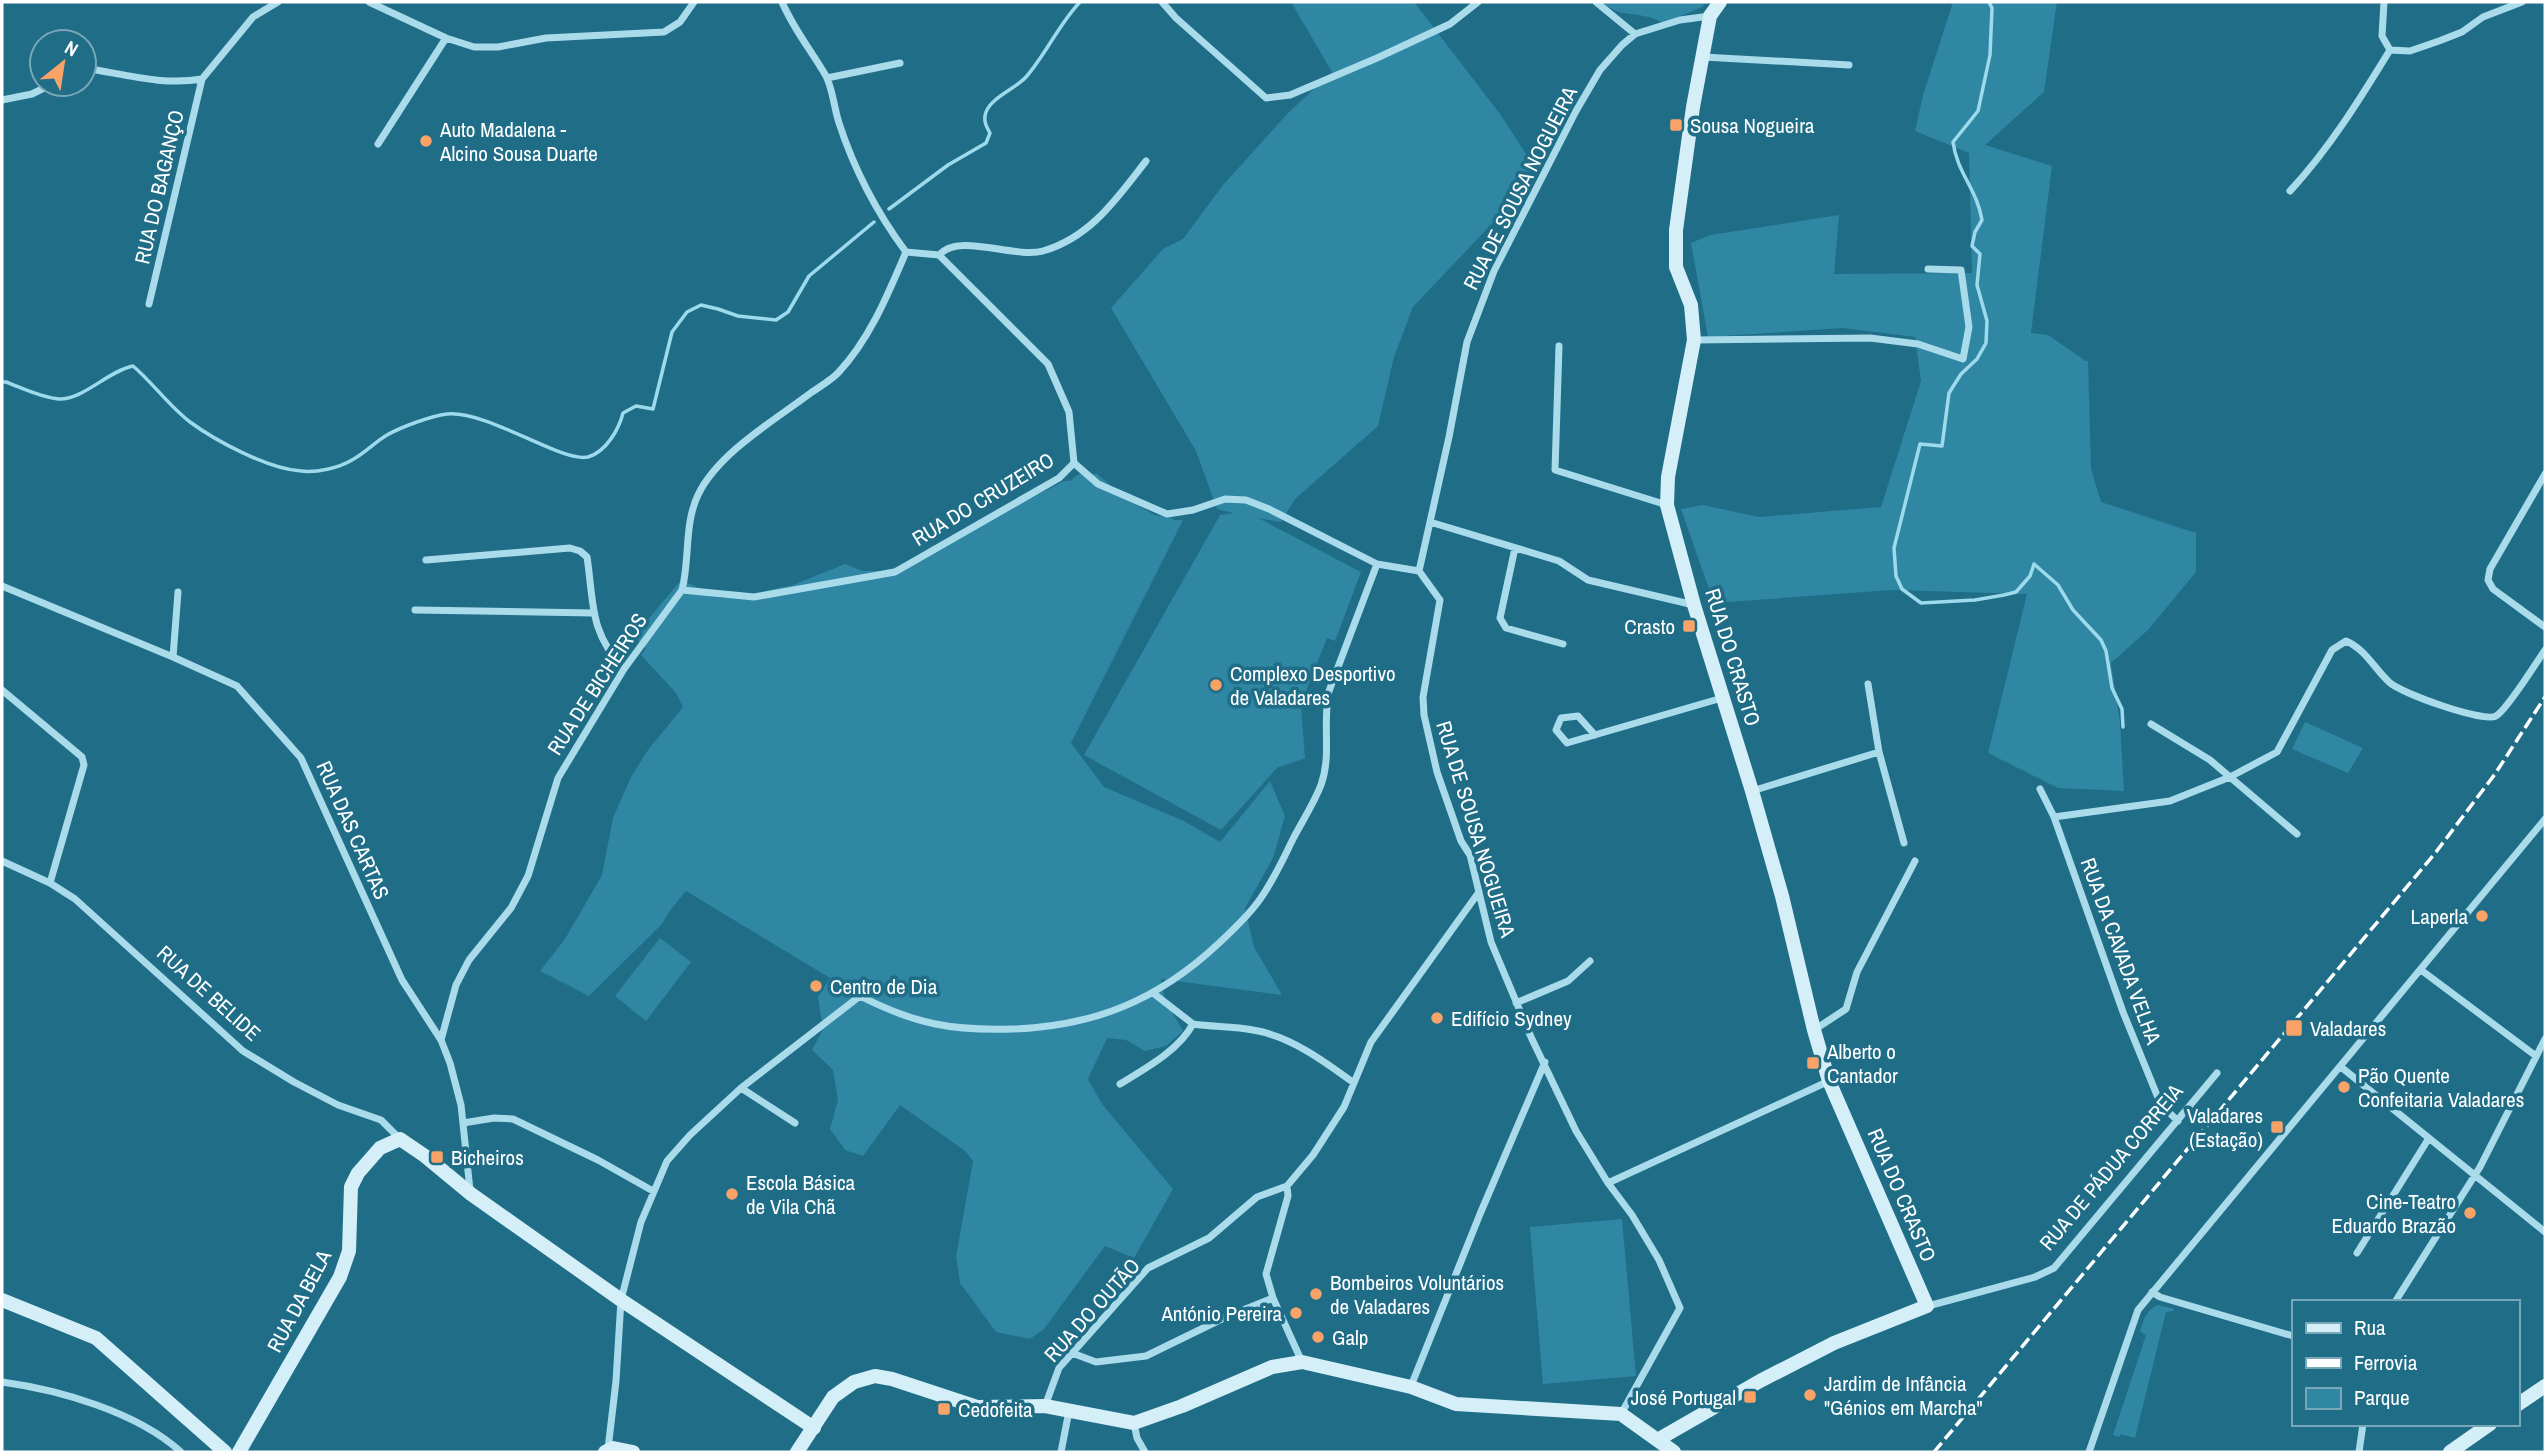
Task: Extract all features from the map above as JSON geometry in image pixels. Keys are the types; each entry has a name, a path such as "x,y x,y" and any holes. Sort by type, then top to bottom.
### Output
{"street":[{"path":"98,71 183,83 202,79 253,16 278,2"},
{"path":"369,2 446,38 474,47 498,47 545,38 664,32 680,22 694,2"},
{"path":"782,2 792,25 827,78 839,124 870,198 906,252 939,255 945,248 962,245 1023,253 1042,251 1082,234 1109,208 1146,161"},
{"path":"1162,2 1176,18 1266,98 1290,95 1377,58 1450,24 1478,2"},
{"path":"1595,2 1635,34"},
{"name":"RUA DO CRASTO","path":"1720,2 1710,16 1702,57 1676,230 1676,267 1690,305 1693,340 1668,477 1667,505 1694,605 1782,896 1829,1081 1927,1306"},
{"path":"2384,2 2382,36 2390,50"},
{"path":"2390,50 2410,51 2439,41 2462,32 2483,17 2522,2"},
{"name":"RUA DE SOUSA NOGUEIRA","path":"1621,1414 1680,1308 1659,1261 1632,1214 1608,1183 1576,1131 1516,1003 1491,942 1470,855 1461,841 1437,772 1424,715 1423,697 1440,600 1419,571 1450,437 1467,342 1494,271 1600,70 1635,34 1680,20 1710,16"},
{"path":"378,144 446,38"},
{"path":"2290,191 2308,172 2340,128 2390,50"},
{"path":"1702,57 1849,65"},
{"path":"827,78 900,63"},
{"name":"RUA DO BAGANÇO","path":"149,304 202,79"},
{"path":"2,100 28,95"},
{"name":"RUA DE BICHEIROS","path":"441,1040 456,985 469,960 511,908 528,876 558,778 624,669 682,590 686,575 691,516 697,496 711,474 732,453 837,374 861,344 886,299 906,252"},
{"name":"RUA DO CRUZEIRO","path":"682,590 754,597 895,572 1059,478 1074,463 1069,412 1048,364 939,255"},
{"path":"1693,340 1870,338 1918,344 1962,359 1969,327 1961,270 1928,269"},
{"path":"1559,346 1555,470 1667,505"},
{"path":"1074,463 1098,484 1167,514 1192,510 1225,499 1246,500 1377,564 1419,571"},
{"path":"2545,474 2490,569 2488,580 2493,589 2545,627"},
{"path":"1430,522 1559,561 1588,580 1694,605"},
{"path":"426,560 570,548 580,551 587,557 593,613 607,651 624,669"},
{"path":"1515,548 1500,618 1506,628 1563,644"},
{"path":"633,1452 618,1448 606,1451 616,1381 621,1300 631,1254 653,1191 667,1161 690,1135 741,1088 860,996 912,1019 939,1026 979,1030 1033,1028 1086,1020 1123,1008 1177,978 1237,926 1256,905 1282,862 1320,787 1327,766 1325,711 1329,691 1377,564"},
{"name":"RUA DAS CARTAS","path":"2,586 173,657 237,687 301,758 402,980 441,1040"},
{"path":"173,657 178,592"},
{"path":"415,610 593,613"},
{"path":"2054,817 2169,801 2231,777 2277,752 2333,650 2346,642 2358,646 2390,683 2407,694 2486,718 2499,714 2545,650"},
{"path":"1868,684 1879,752 1903,843"},
{"path":"2,690 82,757 84,765 50,883"},
{"path":"1595,735 1578,716 1561,718 1556,730 1567,743 1595,735 1722,698"},
{"path":"2151,724 2210,760 2297,834"},
{"path":"1752,791 1879,752"},
{"name":"RUA DA CAVADA VELHA","path":"2040,789 2054,817 2123,1012 2161,1105 2178,1121"},
{"path":"2088,1452 2134,1317 2152,1292 2545,819"},
{"name":"RUA DE BELIDE","path":"2,861 50,883 75,899 116,933 243,1051 294,1083 327,1099 381,1119 400,1139"},
{"path":"1814,1030 1846,1009 1857,972 1915,861"},
{"path":"1302,1362 1273,1298 1266,1274 1288,1196 1287,1186 1344,1107 1371,1042 1479,892"},
{"path":"1516,1003 1568,981 1590,961"},
{"path":"2421,970 2536,1056"},
{"path":"1153,993 1193,1024 1256,1030 1323,1060 1354,1083"},
{"path":"1120,1084 1186,1037 1193,1024"},
{"path":"2396,1300 2474,1174 2545,1039"},
{"path":"441,1040 453,1074 463,1123 471,1194"},
{"path":"1411,1387 1480,1214 1545,1062"},
{"path":"2341,1067 2545,1232"},
{"name":"RUA DE PÁDUA CORREIA","path":"1658,1446 1760,1381 1835,1343 1927,1306 2035,1277 2054,1268 2217,1073"},
{"path":"1608,1183 1829,1081"},
{"path":"741,1088 795,1123"},
{"path":"463,1123 494,1118 513,1119 598,1160 653,1191"},
{"path":"2357,1253 2429,1138"},
{"path":"400,1139 471,1194 621,1300 814,1429"},
{"name":"RUA DA BELA","path":"239,1452 340,1277 349,1251 351,1187 358,1173 380,1148 400,1139"},
{"name":"RUA DO OUTÃO","path":"1045,1406 1059,1368 1148,1268 1209,1238 1257,1197 1287,1186"},
{"path":"2152,1292 2160,1297 2292,1336"},
{"path":"1072,1353 1096,1362 1146,1356 1228,1316 1273,1298"},
{"path":"2,1300 96,1338 225,1452"},
{"path":"797,1452 833,1397 854,1382 875,1376 977,1407 1045,1406 1134,1423 1182,1406 1272,1367 1302,1362 1411,1387 1456,1404 1621,1414 1658,1446 1674,1452"},
{"path":"2,1382 33,1387 106,1409 158,1433 181,1452"},
{"path":"2521,1399 2545,1386"},
{"path":"1061,1452 1069,1411"},
{"path":"1134,1423 1137,1438 1145,1452"},
{"path":"2359,1452 2363,1426"},
{"path":"2450,1452 2487,1426"}],"green space":[{"path":"1291,2 1414,2 1500,114 1538,172 1516,214 1502,213 1413,307 1394,357 1378,426 1295,499 1281,522 1258,518 1361,572 1335,641 1327,638 1301,704 1305,758 1277,768 1221,830 1084,755 1220,515 1234,513 1217,509 1196,451 1111,308 1163,249 1183,239 1223,185 1288,113 1332,72"},
{"path":"1602,2 1707,2 1702,7 1665,23 1616,11"},
{"path":"1953,2 2057,2 2044,92 1985,145 2052,166 2031,333 2048,335 2088,361 2091,469 2101,502 2196,533 2196,572 2148,630 2111,663 2120,723 2124,791 2058,788 1988,753 2027,594 1892,590 1714,603 1681,509 1703,505 1759,517 1881,507 1921,381 1915,337 1843,328 1708,337 1691,243 1710,235 1839,215 1834,274 1972,273 1969,153 1915,131 1923,95"},
{"path":"1080,473 1097,474 1129,501 1155,515 1183,520 1071,743 1104,787 1184,821 1220,842 1270,781 1285,816 1273,858 1245,908 1254,947 1282,995 1161,979 1165,1000 1183,1031 1166,1046 1145,1051 1126,1040 1107,1038 1088,1079 1102,1104 1173,1189 1134,1258 1105,1246 1044,1329 1030,1339 996,1332 960,1283 956,1257 973,1161 965,1151 900,1105 863,1156 845,1150 830,1129 838,1100 833,1070 812,1050 823,1029 818,997 830,978 686,891 662,924 589,996 540,971 565,939 602,875 613,818 631,777 648,750 683,707 676,693 641,655 646,648 634,636 681,580 721,598 734,598 793,585 845,564 862,571 880,571 903,566 933,546 966,532 1064,481 1070,481"},
{"path":"2305,722 2363,748 2348,773 2292,749"},
{"path":"660,938 691,962 646,1021 615,996"},
{"path":"1622,1219 1636,1376 1543,1384 1530,1227"},
{"path":"2158,1305 2174,1309 2166,1312 2135,1438 2121,1434 2119,1437 2113,1435 2146,1335 2140,1331 2148,1312"}],"waterway":[{"path":"889,209 948,165 986,143 990,133 985,118 989,107 1026,77 1080,2"},
{"path":"1989,2 1992,8 1990,55 1978,111 1953,142 1982,220 1975,232 1972,246 1980,254 1977,285 1987,321 1986,343 1977,359 1961,374 1949,393 1942,446 1920,444 1894,548 1896,576 1902,589 1921,603 1975,600 2016,592 2030,576 2034,564 2058,585 2073,610 2101,640 2106,651 2112,688 2122,709 2123,727"},
{"path":"2,382 46,397 68,398 114,373 133,366 175,409 201,429 258,460 301,471 320,471 341,465 393,432 425,419 447,414 482,420 561,452 576,457 588,457 611,439 623,413 636,406 653,409 672,332 687,312 701,305 738,316 776,320 788,312 809,276 874,222"}],"railway":[{"path":"1934,1452 2436,852 2495,774 2545,697"}],"place":[{"name":"Sousa Nogueira","path":"1676,125"},
{"name":"Auto Madalena - Alcino Sousa Duarte","path":"426,141"},
{"name":"Crasto","path":"1689,626"},
{"name":"Complexo Desportivo de Valadares","path":"1216,685"},
{"name":"Laperla","path":"2482,916"},
{"name":"Centro de Dia","path":"816,986"},
{"name":"Edifício Sydney","path":"1437,1018"},
{"name":"Valadares","path":"2294,1028"},
{"name":"Alberto o Cantador","path":"1813,1063"},
{"name":"Pão Quente Confeitaria Valadares","path":"2344,1087"},
{"name":"Valadares (Estação)","path":"2277,1127"},
{"name":"Bicheiros","path":"437,1157"},
{"name":"Escola Básica de Vila Chã","path":"732,1194"},
{"name":"Cine-Teatro Eduardo Brazão","path":"2470,1213"},
{"name":"Bombeiros Voluntários de Valadares","path":"1316,1294"},
{"name":"António Pereira","path":"1296,1313"},
{"name":"Galp","path":"1318,1337"},
{"name":"Jardim de Infância \"Génios em Marcha\"","path":"1810,1395"},
{"name":"José Portugal","path":"1750,1397"},
{"name":"Cedofeita","path":"944,1409"}]}
